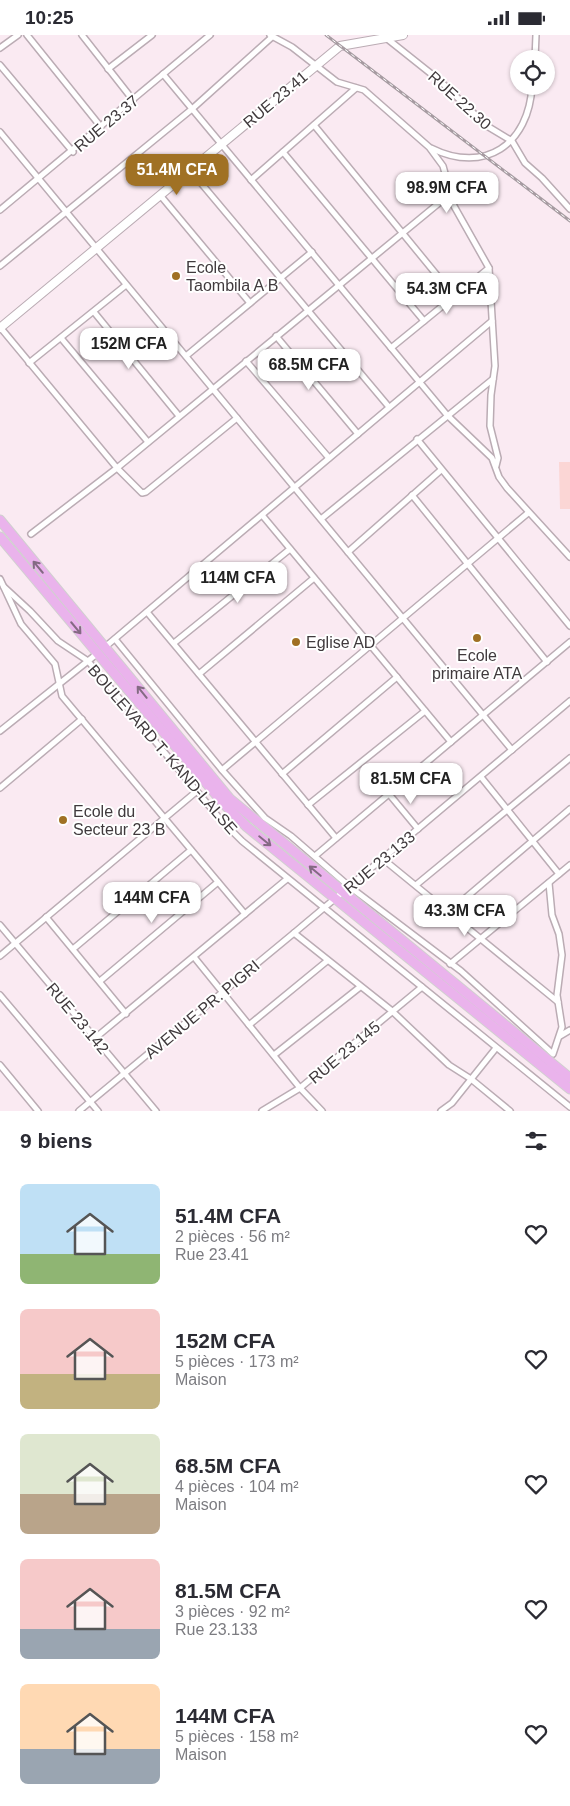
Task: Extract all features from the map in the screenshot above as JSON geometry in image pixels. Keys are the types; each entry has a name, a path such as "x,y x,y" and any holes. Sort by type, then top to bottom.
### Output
{"main road":[{"path":"0,520 230,799 339,896"},
{"path":"0,537 223,803 247,827 339,896 551,1068 570,1089"},
{"path":"551,1068 570,1078"}],"street":[{"path":"0,48 18,35"},
{"path":"28,35 101,127"},
{"path":"82,35 133,100"},
{"path":"108,69 152,35"},
{"name":"RUE 23.37","path":"0,210 73,152 210,35"},
{"name":"RUE 23.41","path":"0,328 340,46 385,36 403,35"},
{"path":"535,50 536,35"},
{"path":"0,266 192,109 271,36 316,65 337,82 368,93 429,147 443,166 449,181 450,193 466,228 490,268 496,367 490,426 498,458 496,466"},
{"name":"RUE 22.30","path":"385,36 439,80 480,121 512,141 525,163 542,178 570,209"},
{"path":"0,65 73,152"},
{"path":"164,74 446,415 485,451 496,466 500,477 528,513 570,557"},
{"path":"251,180 356,88"},
{"path":"429,147 446,155 474,158 502,148 518,134 529,112 531,95"},
{"path":"314,125 454,296"},
{"path":"0,132 512,750"},
{"path":"283,153 424,321"},
{"path":"190,170 389,407"},
{"path":"31,533 117,468 450,193"},
{"path":"160,195 250,303"},
{"path":"0,200 5,206"},
{"path":"186,356 312,253"},
{"path":"391,348 490,268"},
{"path":"29,363 126,285"},
{"path":"94,312 180,416"},
{"path":"0,731 60,685 492,321"},
{"path":"0,328 140,493 144,493 238,418"},
{"path":"276,336 358,434"},
{"path":"62,338 148,442"},
{"path":"246,361 329,458"},
{"path":"320,519 494,378"},
{"path":"417,439 570,626"},
{"path":"348,552 441,470"},
{"path":"412,495 546,662"},
{"path":"222,770 528,513"},
{"path":"262,515 451,742"},
{"path":"174,643 290,549"},
{"path":"200,674 314,577"},
{"path":"0,579 22,624 55,664 62,696 245,915"},
{"name":"BOULEVARD T. KAND-LALSE","path":"4,587 58,641 88,661 231,830 288,879 570,1107"},
{"path":"147,611 336,838"},
{"path":"115,639 222,770 266,819 292,836 350,887 450,964 553,1054"},
{"path":"315,856 570,642"},
{"path":"282,774 397,677"},
{"name":"RUE 23.133","path":"325,907 570,701"},
{"path":"308,805 425,711"},
{"path":"0,787 82,719"},
{"path":"416,885 570,758"},
{"path":"481,777 559,874"},
{"path":"0,956 197,791"},
{"path":"388,794 418,829"},
{"path":"449,912 570,809"},
{"path":"73,949 192,850"},
{"path":"383,859 558,1002"},
{"path":"450,964 480,937 570,865"},
{"path":"94,1039 288,879"},
{"path":"100,981 218,882"},
{"path":"548,883 552,915 561,947 558,1002 563,1020 551,1068"},
{"name":"AVENUE PR. PIGRI","path":"79,1111 325,907"},
{"path":"46,917 126,1014"},
{"name":"RUE 23.142","path":"0,925 156,1111"},
{"path":"294,933 392,1011 441,1059 472,1079 510,1111"},
{"path":"194,957 300,1088 322,1111"},
{"path":"249,1025 327,961"},
{"path":"274,1055 360,987"},
{"name":"RUE 23.145","path":"262,1111 270,1110 300,1088 422,987"},
{"path":"0,995 98,1111"},
{"path":"559,1037 570,1030"},
{"path":"441,1111 452,1103 496,1047"},
{"path":"0,1065 38,1111"},
{"path":"499,1111 503,1106"}],"shaded area":[{"path":"559,462 570,462 570,509 560,509"}],"railway":[{"path":"326,35 570,221"}],"place":[{"name":"Ecole Taombila A B","path":"176,276"},
{"name":"Ecole primaire ATA","path":"477,638"},
{"name":"Eglise AD","path":"296,642"},
{"name":"Ecole du Secteur 23 B","path":"63,820"}]}
